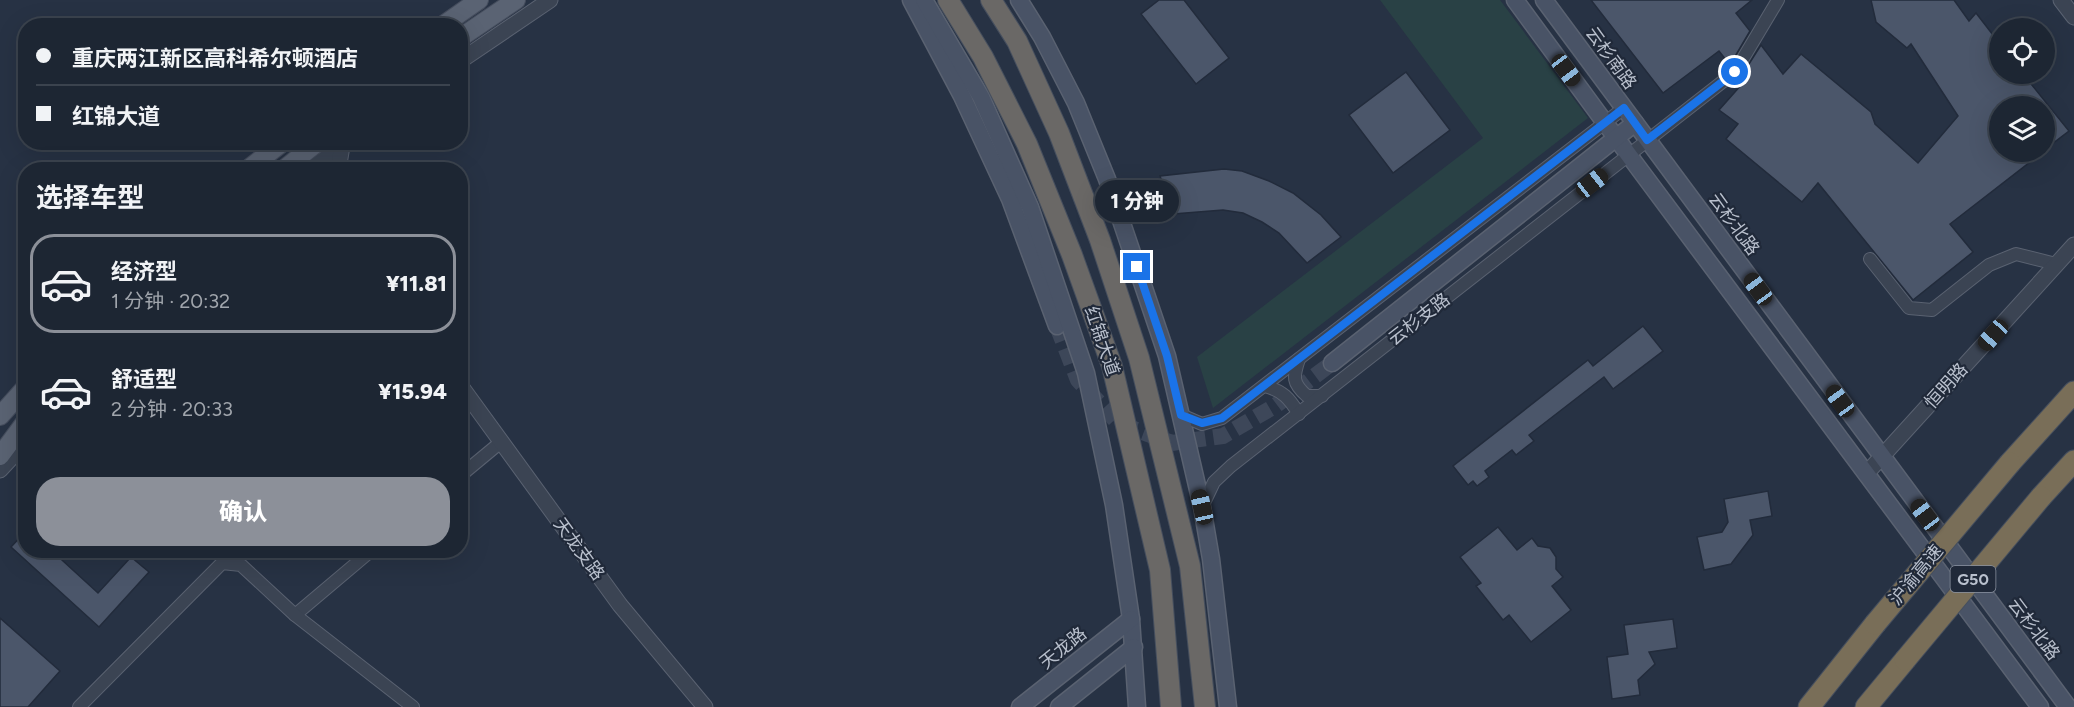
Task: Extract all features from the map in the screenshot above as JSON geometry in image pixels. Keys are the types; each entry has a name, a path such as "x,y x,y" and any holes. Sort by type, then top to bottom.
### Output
{"highway":[{"name":"红锦大道","path":"948,0 983,57 1027,144 1072,255 1112,366 1160,570 1172,707"},
{"name":"红锦大道","path":"991,0 1017,41 1059,133 1100,240 1139,358 1190,567 1205,707"},
{"name":"沪渝高速","path":"1809,707 1875,624 2010,463 2074,392"},
{"name":"G50","path":"1866,707 2041,497 2074,461"}],"main road":[{"path":"440,18 459,0"},
{"path":"453,18 479,0"},
{"path":"468,33 516,0"},
{"path":"911,0 962,96 1010,199 1057,326"},
{"name":"红锦大道","path":"924,0 981,97 1030,207 1086,373 1114,505 1131,619 1137,707"},
{"path":"1019,0 1042,37 1076,103 1107,179 1167,356 1202,507 1211,560 1228,707"},
{"path":"1515,0 2040,707"},
{"name":"云杉南路","path":"1544,0 1647,140"},
{"path":"1332,363 1635,123"},
{"name":"云杉北路","path":"1647,140 2068,707"},
{"path":"257,162 273,150"},
{"path":"293,162 308,150"},
{"path":"0,416 18,396"},
{"path":"0,456 18,432"},
{"name":"天龙路","path":"1020,707 1131,619"},
{"path":"1059,707 1134,647"}],"street":[{"path":"468,56 550,0"},
{"name":"云杉支路","path":"1202,507 1214,482 1231,466 1735,72 1778,0"},
{"path":"2061,0 2074,17"},
{"path":"1181,415 1202,423 1222,418 1624,108"},
{"path":"320,162 336,150"},
{"name":"恒明路","path":"1866,474 2074,245"},
{"path":"1870,259 1909,308 1932,310 1989,265 2016,254 2056,264"},
{"path":"1299,359 1294,375 1297,387 1307,396 1322,396"},
{"path":"1265,386 1279,390 1290,400 1299,414"},
{"name":"天龙支路","path":"468,395 620,605 705,707"},
{"path":"468,469 501,442"},
{"path":"0,470 18,450"},
{"path":"295,615 363,558"},
{"path":"79,707 222,563 240,565 295,615 413,707"}],"green space":[{"path":"1380,0 1500,0 1588,118 1213,408 1197,357 1483,138"}],"building":[{"path":"1159,0 1184,0 1229,58 1196,84 1141,14"},
{"path":"1591,0 1752,0 1736,13 1750,31 1730,65 1719,51 1663,93"},
{"path":"1871,0 1954,0 1969,21 1976,13 1989,30 1989,84 2031,84 2041,96 1989,96 1989,162 2030,162 1950,224 1973,252 1913,300 1818,183 1802,202 1726,139 1738,124 1719,110 1743,83 1740,78 1761,45 1783,74 1801,54 1871,112 1875,124 1918,163 1958,116 1911,44 1907,48 1876,22"},
{"path":"1406,72 1450,130 1393,173 1349,115"},
{"path":"2055,114 2069,131 2055,142"},
{"path":"1224,169 1242,171 1293,193 1321,215 1341,237 1307,263 1279,233 1243,213 1223,210 1173,214 1160,176"},
{"path":"1643,326 1663,351 1613,389 1604,377 1529,435 1534,441 1516,455 1512,450 1485,471 1489,477 1477,486 1473,481 1468,485 1453,466 1588,360 1593,366"},
{"path":"1768,491 1772,516 1750,520 1753,535 1731,564 1704,570 1697,537 1722,532 1728,522 1724,499"},
{"path":"1498,527 1517,550 1532,538 1538,546 1550,548 1556,557 1556,569 1563,577 1552,586 1571,610 1531,642 1509,615 1503,620 1476,586 1481,583 1460,557"},
{"path":"18,540 18,553 11,547"},
{"path":"23,558 60,558 98,593 130,558 149,572 99,627"},
{"path":"0,618 60,671 28,707 0,707"},
{"path":"1673,619 1677,648 1649,652 1655,664 1638,680 1640,695 1612,699 1607,657 1628,654 1624,625"}],"tunnel":[{"path":"1057,326 1078,380 1118,423 1172,443 1223,436 1275,406 1332,363"}],"route":[{"path":"1137,267 1167,356 1181,415 1202,423 1222,418 1624,108 1647,140 1735,72"}]}
